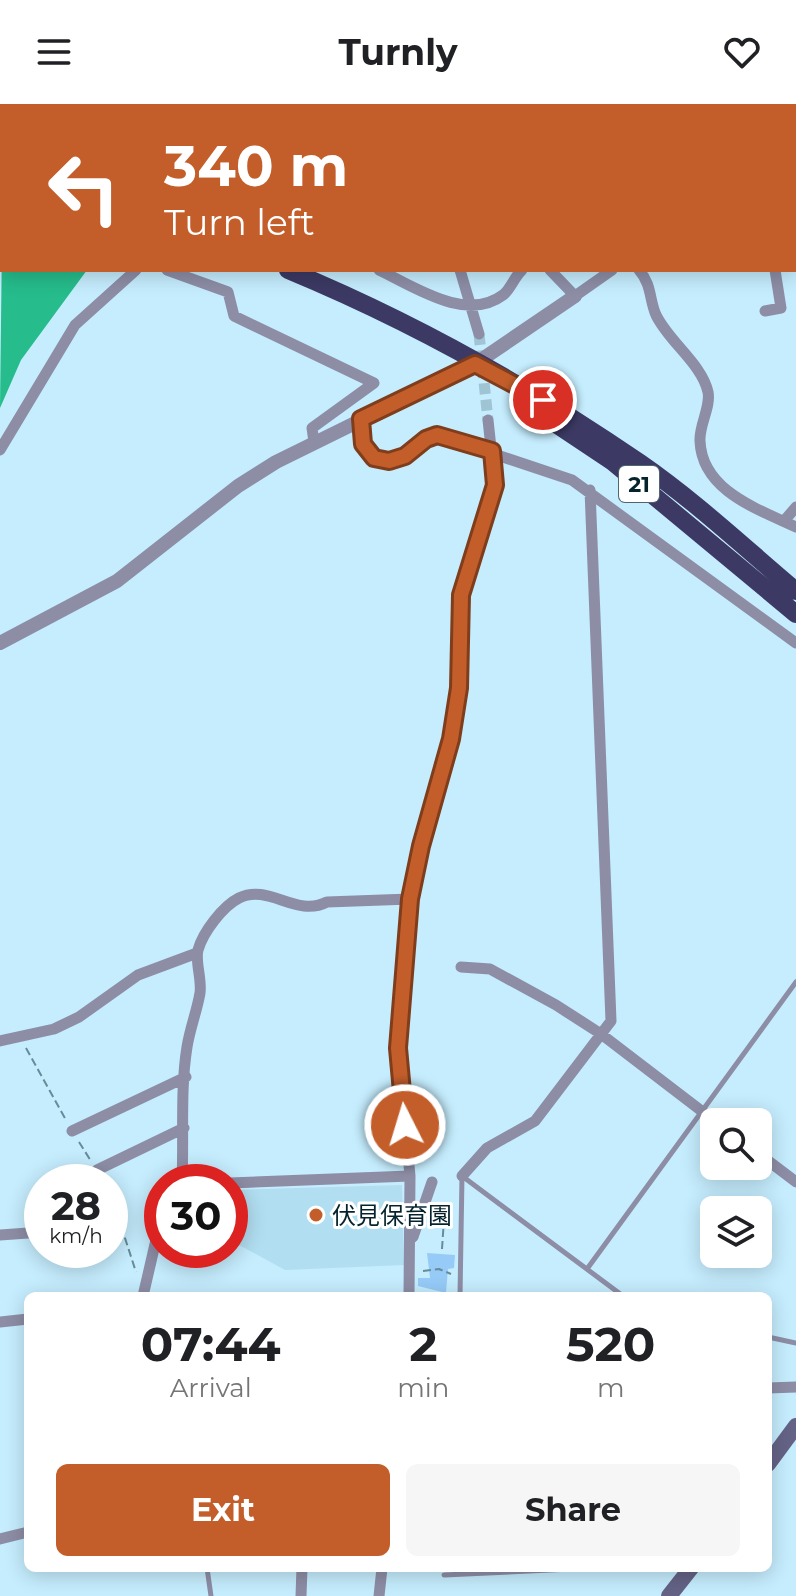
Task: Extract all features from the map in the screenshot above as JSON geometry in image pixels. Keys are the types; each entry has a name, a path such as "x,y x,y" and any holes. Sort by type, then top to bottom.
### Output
{"highway":[{"name":"21","path":"293,272 332,288 518,384 642,465 794,583"},
{"name":"21","path":"475,364 511,394 613,462 796,614"}],"main road":[{"path":"772,1459 796,1426"},
{"path":"669,1596 688,1572"}],"street":[{"path":"0,450 75,325 134,272"},
{"path":"173,272 228,292 234,316 374,383 312,428 314,442"},
{"path":"383,272 439,298 470,304 498,298 507,292 521,272"},
{"path":"461,272 479,334"},
{"path":"552,272 575,296"},
{"path":"0,643 117,581 238,486 314,442 475,364 609,272"},
{"path":"641,272 650,283 655,313 703,380 709,395 699,443 712,473 726,493 796,527"},
{"path":"765,311 781,308 775,272"},
{"path":"361,419 363,444 374,458 389,461 405,456 426,439 437,435 572,480 590,490 796,643"},
{"path":"409,1292 410,1176 398,1048 410,899 421,846 451,739 459,688 461,595 495,485 488,420"},
{"path":"462,1176 487,1148 535,1121 611,1021 590,490"},
{"path":"784,521 796,507"},
{"path":"183,1164 187,1047 201,990 197,953 207,931 234,900 244,895 269,894 282,903 318,907 327,902 410,899"},
{"path":"0,1041 20,1038 79,1017 138,975 197,953"},
{"path":"461,967 490,969 601,1034 700,1111"},
{"path":"72,1131 186,1077"},
{"path":"109,1164 184,1128"},
{"path":"772,1164 796,1182"},
{"path":"248,1182 410,1176"},
{"path":"410,1245 432,1182"},
{"path":"0,1235 24,1233"},
{"path":"144,1292 149,1268"},
{"path":"0,1322 24,1319"},
{"path":"772,1388 796,1387"},
{"path":"0,1539 24,1533"},
{"path":"301,1596 302,1572"},
{"path":"379,1596 382,1572"}],"lane":[{"path":"707,1108 796,982"},
{"path":"587,1269 700,1117"},
{"path":"460,1292 462,1176"},
{"path":"462,1176 618,1292"},
{"path":"772,1338 796,1343"},
{"path":"208,1572 211,1596"},
{"path":"444,1575 507,1572"}],"path":[{"path":"20,1038 93,1164"},
{"path":"442,1249 444,1219 460,1219"},
{"path":"128,1249 142,1292"},
{"path":"410,1273 439,1269 444,1274 461,1272"}],"shaded area":[{"path":"2,272 86,272 21,360 0,408"},
{"name":"伏見保育園","path":"402,1185 404,1265 285,1270 248,1250 248,1189"}],"building":[{"path":"427,1253 455,1255 454,1268 448,1269 446,1292 418,1286 418,1278 430,1278"}],"tunnel":[{"path":"479,334 488,420"}],"place":[{"name":"伏見保育園","path":"316,1215"}],"route":[{"path":"405,1125 398,1048 410,899 421,846 451,739 459,688 461,595 495,485 492,451 437,435 426,439 405,456 389,461 374,458 363,444 361,419 475,364 518,384 543,400"}]}
